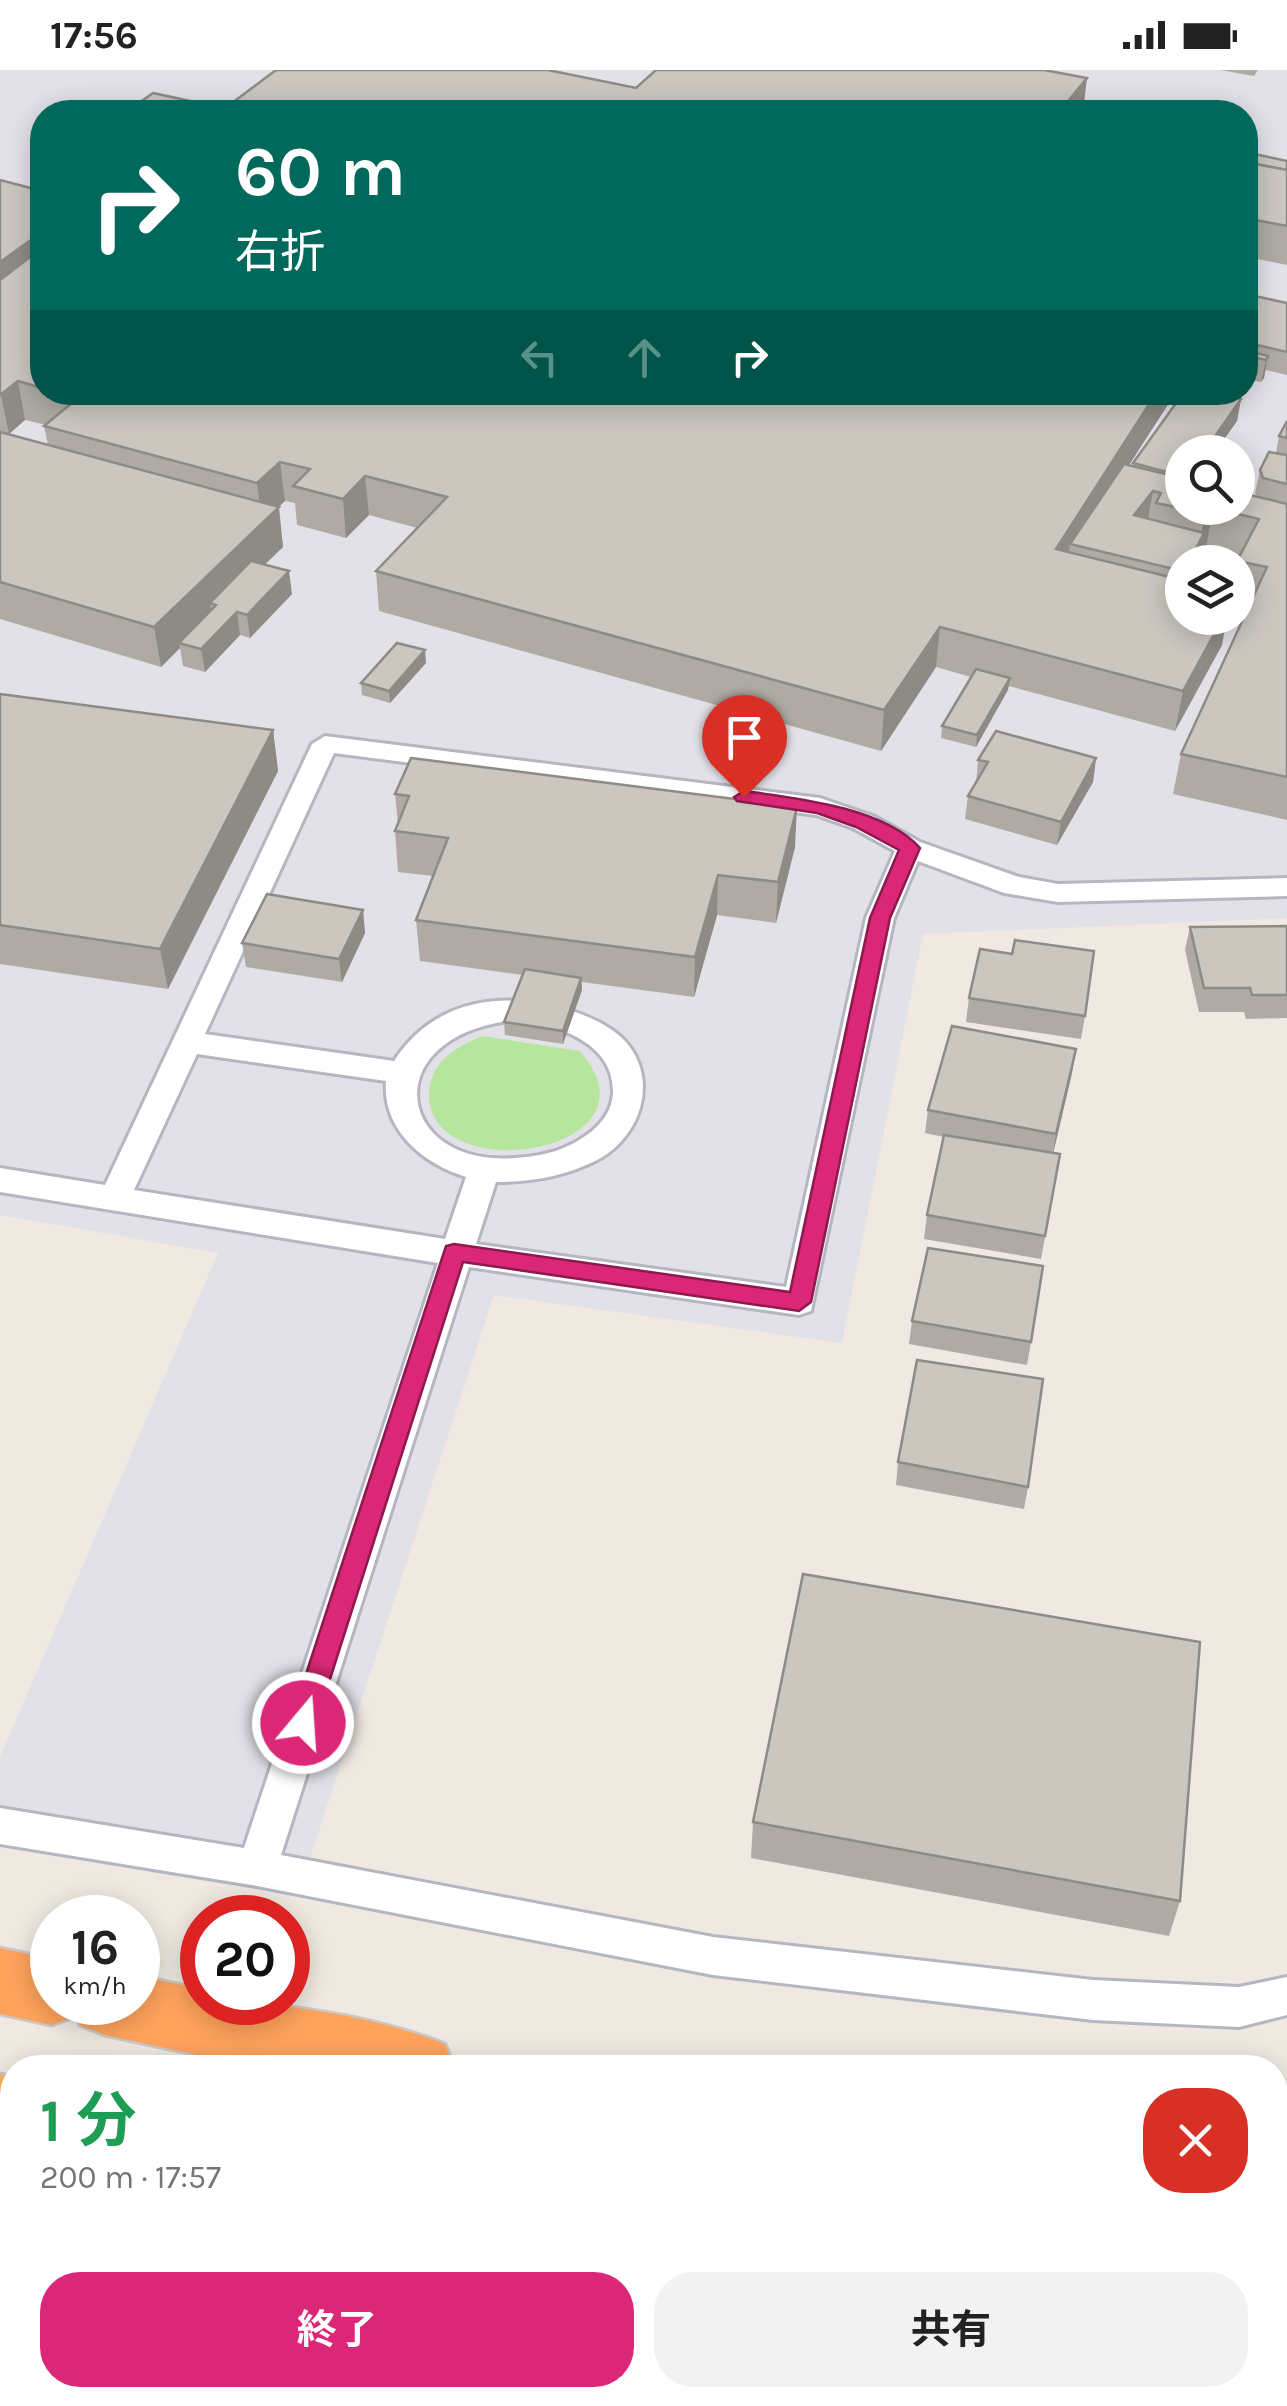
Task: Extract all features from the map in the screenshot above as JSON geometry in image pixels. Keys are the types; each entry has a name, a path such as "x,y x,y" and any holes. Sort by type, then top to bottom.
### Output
{"highway":[{"path":"0,1981 30,1987"},
{"path":"160,2014 358,2055"}],"lane":[{"path":"114,1199 325,744 820,807 863,822 910,848 1014,886 1058,893 1287,887"},
{"path":"0,1180 799,1302 880,918 910,848"},
{"path":"531,1010 567,1016 596,1030 618,1051 630,1075 630,1102 618,1128 594,1150 561,1164 522,1172 484,1170 448,1159 420,1140 402,1115 398,1088 404,1074 408,1060 429,1038 458,1020 494,1011 531,1010"},
{"path":"187,1042 404,1074"},
{"path":"256,1868 454,1252 484,1170"},
{"path":"0,1826 256,1868 713,1956 1094,2000 1238,2007 1287,1996"}],"shaded area":[{"path":"0,70 1287,70 1287,918 923,934 842,1343 494,1295 309,1861 0,1814 0,1757 218,1253 0,1215"}],"green space":[{"path":"482,1036 580,1051 599,1086 594,1115 571,1135 537,1147 499,1150 464,1142 438,1124 429,1093 434,1073 446,1057"}],"building":[{"path":"276,70 548,70 636,88 656,70 1044,70 1087,78 1069,100 236,100"},
{"path":"153,93 185,100 143,100"},
{"path":"1258,155 1287,161 1287,170 1258,164"},
{"path":"1258,164 1287,170 1287,226 1258,220"},
{"path":"0,180 30,188 30,241 0,262"},
{"path":"30,257 30,384 18,381 0,395 0,280"},
{"path":"1258,297 1287,303 1287,352 1258,345"},
{"path":"69,405 1149,405 1056,549 1165,576 1165,635 1214,635 1183,691 940,627 884,710 376,571 447,497 365,476 343,499 293,486 310,469 280,462 257,483 44,426"},
{"path":"1175,405 1237,405 1216,435 1165,435 1165,471 1133,463"},
{"path":"1287,421 1287,438 1279,436"},
{"path":"0,432 279,507 154,627 0,582"},
{"path":"1269,452 1287,455 1287,484 1263,478 1260,470"},
{"path":"1124,464 1165,474 1165,505 1156,503 1161,493 1153,491 1134,515 1204,533 1198,545 1165,545 1165,567 1070,544"},
{"path":"1255,496 1287,504 1287,777 1181,754 1236,635 1255,635 1255,593 1267,567 1255,565 1255,545 1245,545 1259,519 1255,518"},
{"path":"251,561 289,571 247,615 237,612 201,649 179,643 216,605 210,603"},
{"path":"397,643 425,650 389,691 361,683"},
{"path":"976,669 1010,678 977,735 942,726"},
{"path":"0,694 273,730 160,949 0,925"},
{"path":"996,731 1096,758 1061,822 968,796 988,762 978,760"},
{"path":"411,758 797,807 778,882 718,875 695,957 416,920 448,838 395,831 409,796 395,794"},
{"path":"267,894 363,910 339,959 242,943"},
{"path":"1287,926 1287,995 1252,995 1250,988 1204,988 1190,927"},
{"path":"1015,940 1094,951 1085,1016 969,998 980,949 1012,954"},
{"path":"525,969 581,978 563,1031 504,1022"},
{"path":"952,1026 1076,1049 1056,1134 928,1110"},
{"path":"944,1135 1060,1154 1045,1236 927,1215"},
{"path":"928,1248 1043,1266 1031,1342 912,1321"},
{"path":"917,1360 1043,1379 1028,1487 898,1462"},
{"path":"803,1574 1200,1642 1180,1901 753,1822"}],"route":[{"path":"303,1723 454,1252 799,1302 880,918 910,848 863,822 820,807 744,797"}]}
